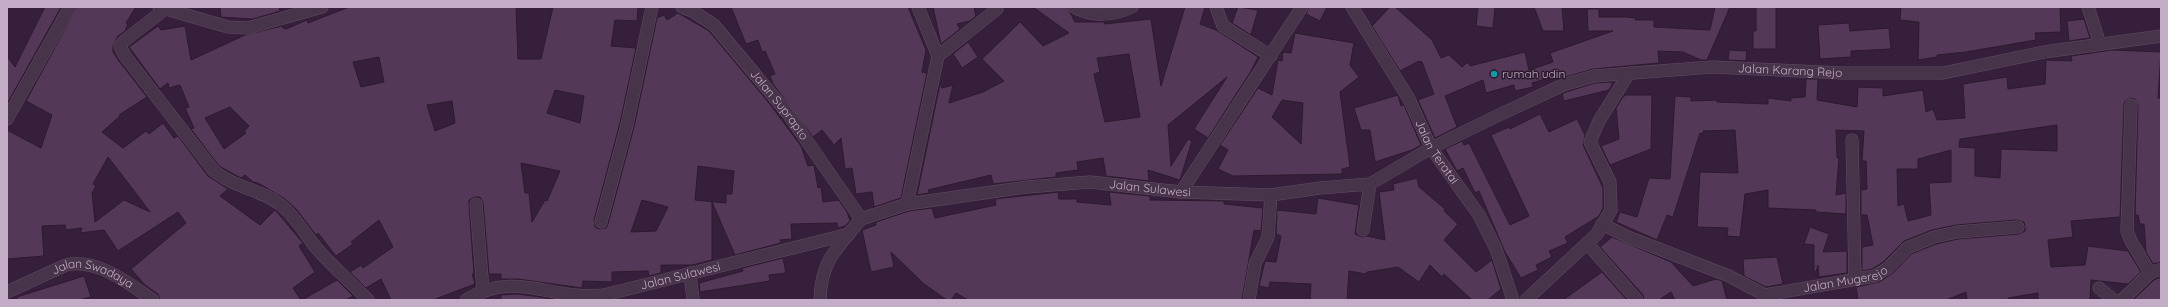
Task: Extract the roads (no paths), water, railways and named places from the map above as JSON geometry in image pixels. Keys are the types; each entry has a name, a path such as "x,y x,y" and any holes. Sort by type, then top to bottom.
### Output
{"street":[{"path":"7,119 70,7"},
{"path":"322,7 248,28 239,29 162,8 120,46 125,56 214,171 223,179 241,188 266,195 282,206 319,251 368,300"},
{"path":"601,222 627,125 652,7"},
{"name":"Jalan Suprapto","path":"682,7 694,12 714,25 789,115 861,219"},
{"path":"907,204 938,56 918,7"},
{"path":"1074,7 1098,14 1120,12 1132,7"},
{"path":"1216,7 1223,26 1271,56"},
{"path":"1180,192 1302,7"},
{"name":"Jalan Teratai","path":"1352,7 1409,99 1431,148 1479,215 1496,249 1513,300"},
{"path":"2088,7 2100,44"},
{"path":"938,56 997,8"},
{"name":"Jalan Karang Rejo","path":"1431,148 1563,85 1594,76 1712,67 1843,73 1943,73 2044,52 2161,36"},
{"path":"1526,300 1597,234 1611,210 1610,182 1590,142 1596,126 1629,73"},
{"path":"2122,300 2156,271 2131,241 2127,231 2131,105"},
{"path":"1852,140 1856,278"},
{"name":"Jalan Sulawesi","path":"861,219 907,204 1027,187 1090,182 1180,192 1271,195 1320,188 1370,184 1431,148"},
{"path":"1363,230 1370,184"},
{"path":"1249,300 1255,264 1268,237 1271,195"},
{"path":"476,204 483,290"},
{"path":"820,300 826,267 833,252 861,219"},
{"name":"Jalan Mugerejo","path":"1602,224 1628,237 1729,276 1765,295 1856,278 1875,276 1888,268 1907,248 1934,237 1957,232 2018,227"},
{"name":"Jalan Sulawesi","path":"466,300 483,290 511,285 581,297 591,296 690,274 849,234"},
{"path":"1587,243 1637,300"},
{"name":"Jalan Swadaya","path":"7,292 66,265 76,263 85,264 122,278 153,300"},
{"path":"690,274 693,300"},
{"path":"2099,288 2114,300"}],"place":[{"name":"rumah udin","path":"1494,74"}]}
